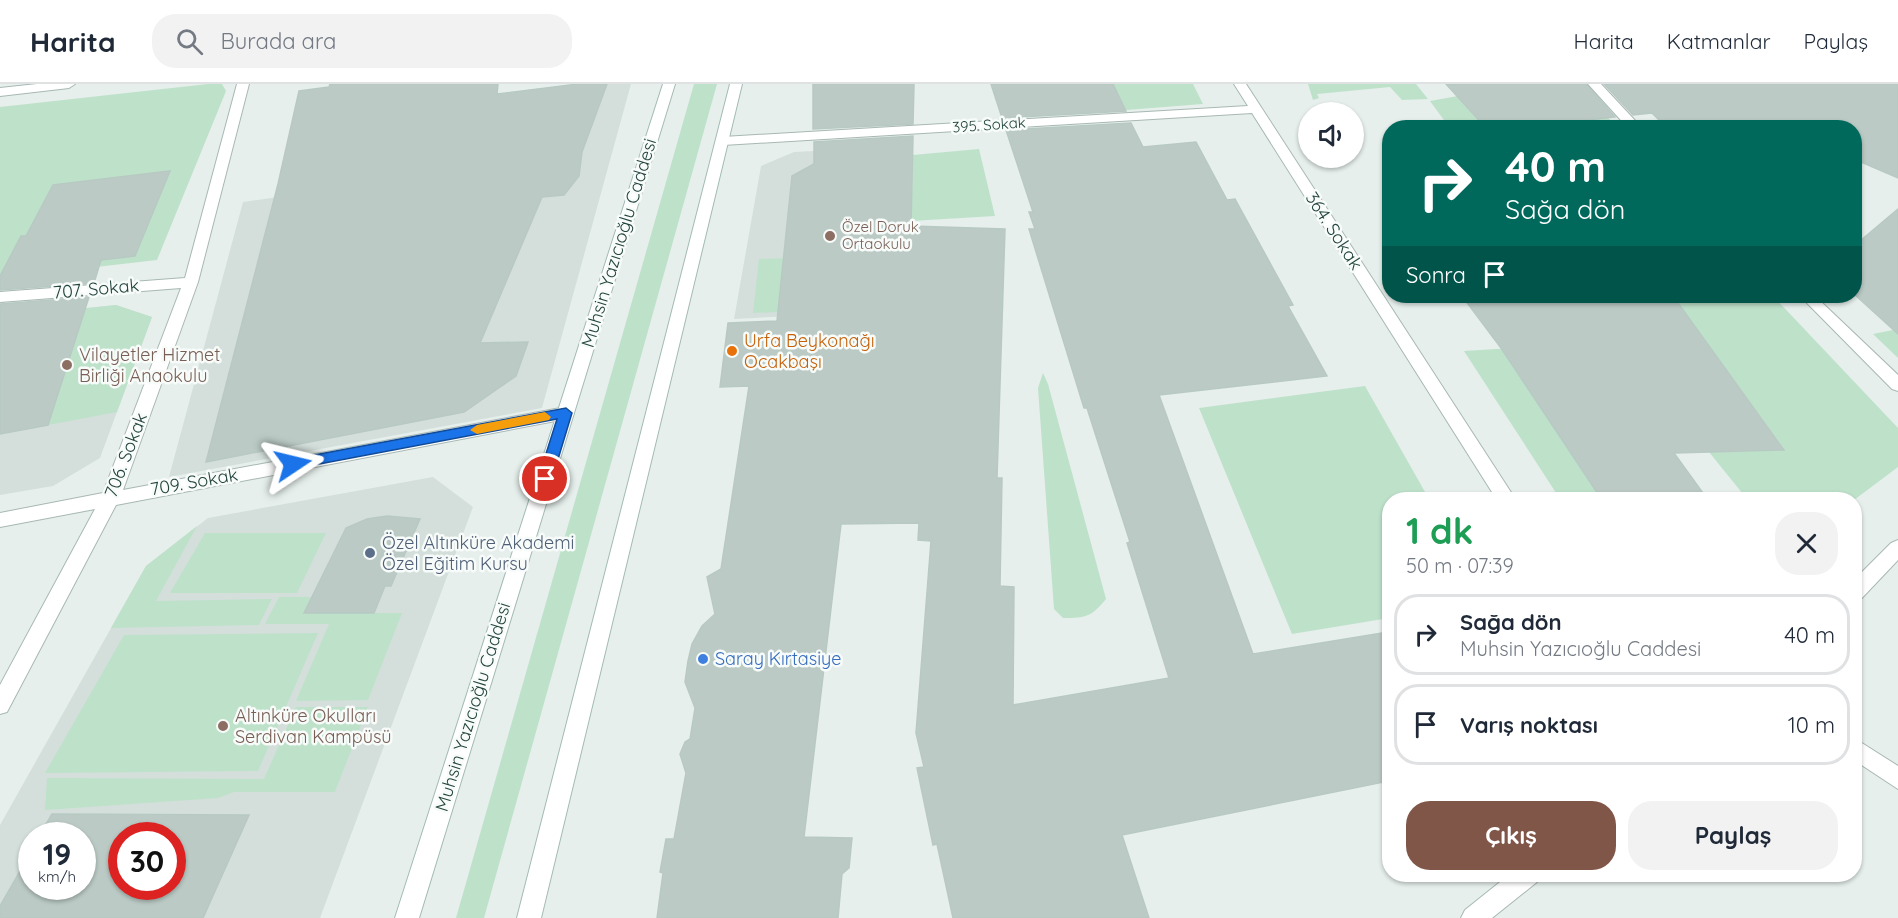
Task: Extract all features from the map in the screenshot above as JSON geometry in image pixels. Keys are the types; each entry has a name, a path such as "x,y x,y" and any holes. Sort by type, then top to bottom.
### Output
{"street":[{"path":"0,92 69,84"},
{"name":"706. Sokak","path":"0,705 111,497 192,282 243,84"},
{"name":"Muhsin Yazıcıoğlu Caddesi","path":"407,918 669,84"},
{"path":"529,918 736,84"},
{"name":"364. Sokak","path":"1240,84 1502,492"},
{"path":"1594,84 1628,120"},
{"name":"395. Sokak","path":"723,141 1255,109"},
{"name":"707. Sokak","path":"0,297 192,282"},
{"path":"1814,303 1898,385"},
{"name":"709. Sokak","path":"0,520 111,497 566,413"},
{"path":"1862,585 1898,548"},
{"path":"1862,754 1898,779"},
{"path":"1480,916 1520,882"}],"shaded area":[{"path":"578,84 631,84 542,408 169,477 243,202 505,164 510,92"},
{"name":"Özel Doruk Ortaokulu","path":"912,146 908,310 734,319 761,166 794,152"},
{"name":"Vilayetler Hizmet Birliği Anaokulu","path":"116,305 152,317 100,458 53,486 0,495 0,317"},
{"name":"Altınküre Okulları Serdivan Kampüsü","path":"433,477 473,507 320,918 0,918 0,825 146,566 208,518"}],"green space":[{"path":"222,84 226,91 157,260 0,278 0,107"},
{"path":"694,84 717,84 484,918 456,918"},
{"path":"1113,84 1193,84 1203,104 1126,110"},
{"path":"1308,84 1416,84 1428,99 1402,100 1390,87 1317,94 1319,98 1313,100"},
{"path":"1546,84 1575,84 1610,120 1521,120"},
{"path":"1458,96 1480,120 1444,120 1430,101"},
{"path":"979,149 995,216 911,221 913,155"},
{"path":"898,254 899,307 753,313 759,259"},
{"path":"1678,303 1780,303 1898,428 1898,467 1862,494 1862,492 1741,492 1709,452 1784,449"},
{"path":"116,305 152,317 117,412 48,425 80,326 0,317"},
{"path":"1898,329 1898,358 1873,334"},
{"path":"1513,348 1519,375 1597,492 1555,492 1464,351"},
{"path":"1043,373 1048,384 1106,599 1092,613 1077,618 1063,618 1054,609 1038,388"},
{"path":"1365,386 1425,492 1382,492 1382,619 1292,634 1199,408"},
{"path":"197,526 156,601 272,599 259,625 111,628 146,566"},
{"path":"205,533 326,533 297,593 170,593"},
{"path":"279,597 311,597 305,613 402,613 368,700 296,701 329,624 265,624"},
{"path":"318,633 258,771 45,773 124,635"},
{"path":"296,707 368,707 335,792 234,792 218,798 45,810 47,778 264,779"}],"building":[{"path":"330,84 498,84 497,94 578,84 607,84 582,152 579,176 564,195 542,197 480,343 528,342 516,376 464,412 206,462 278,184 299,91 329,87"},
{"path":"813,84 914,84 913,124 813,129"},
{"path":"991,84 1113,84 1126,111 1002,118"},
{"path":"1446,84 1586,84 1615,117 1588,120 1479,120"},
{"path":"1604,84 1898,84 1898,178 1862,162 1862,120 1659,120 1652,113 1633,115"},
{"path":"1131,123 1143,147 1196,142 1227,200 1235,199 1293,305 1288,306 1327,376 1159,395 1253,654 1382,633 1382,782 1122,835 1149,918 953,918 937,844 933,845 917,768 924,767 916,733 931,541 918,540 919,523 841,524 804,837 852,838 849,868 842,874 838,918 657,918 663,873 660,872 666,839 674,839 686,773 680,754 685,742 690,739 695,708 685,682 688,661 692,644 702,626 715,614 707,577 721,569 749,386 720,387 728,323 777,321 792,176 814,164 814,142 913,136 911,226 1005,229 997,478 1002,478 1000,586 1014,587 1013,705 1169,678 1127,543 1130,542 1087,408 1084,408 1029,229 1035,229 1029,212 1033,212 1006,130"},
{"path":"170,171 135,256 101,260 94,283 0,290 0,276 21,236 26,236 53,185"},
{"path":"1898,209 1898,334 1862,301 1862,239"},
{"path":"89,297 48,425 0,434 0,304"},
{"path":"1467,303 1678,303 1784,450 1674,453 1702,492 1597,492 1501,348"},
{"name":"Özel Altınküre Akademi Özel Eğitim Kursu","path":"387,516 420,519 391,586 385,586 374,613 304,613 346,528 367,519"},
{"path":"52,814 249,815 203,918 0,918 0,906 18,874 18,900 96,900 96,822 47,822"}],"slow traffic":[{"path":"477,430 545,417"}],"place":[{"name":"Özel Doruk Ortaokulu","path":"830,236"},
{"name":"Urfa Beykonağı Ocakbaşı","path":"732,351"},
{"name":"Vilayetler Hizmet Birliği Anaokulu","path":"67,365"},
{"name":"Özel Altınküre Akademi Özel Eğitim Kursu","path":"370,553"},
{"name":"Saray Kırtasiye","path":"703,659"},
{"name":"Altınküre Okulları Serdivan Kampüsü","path":"223,726"}],"route":[{"path":"293,464 566,413 545,479"}]}
